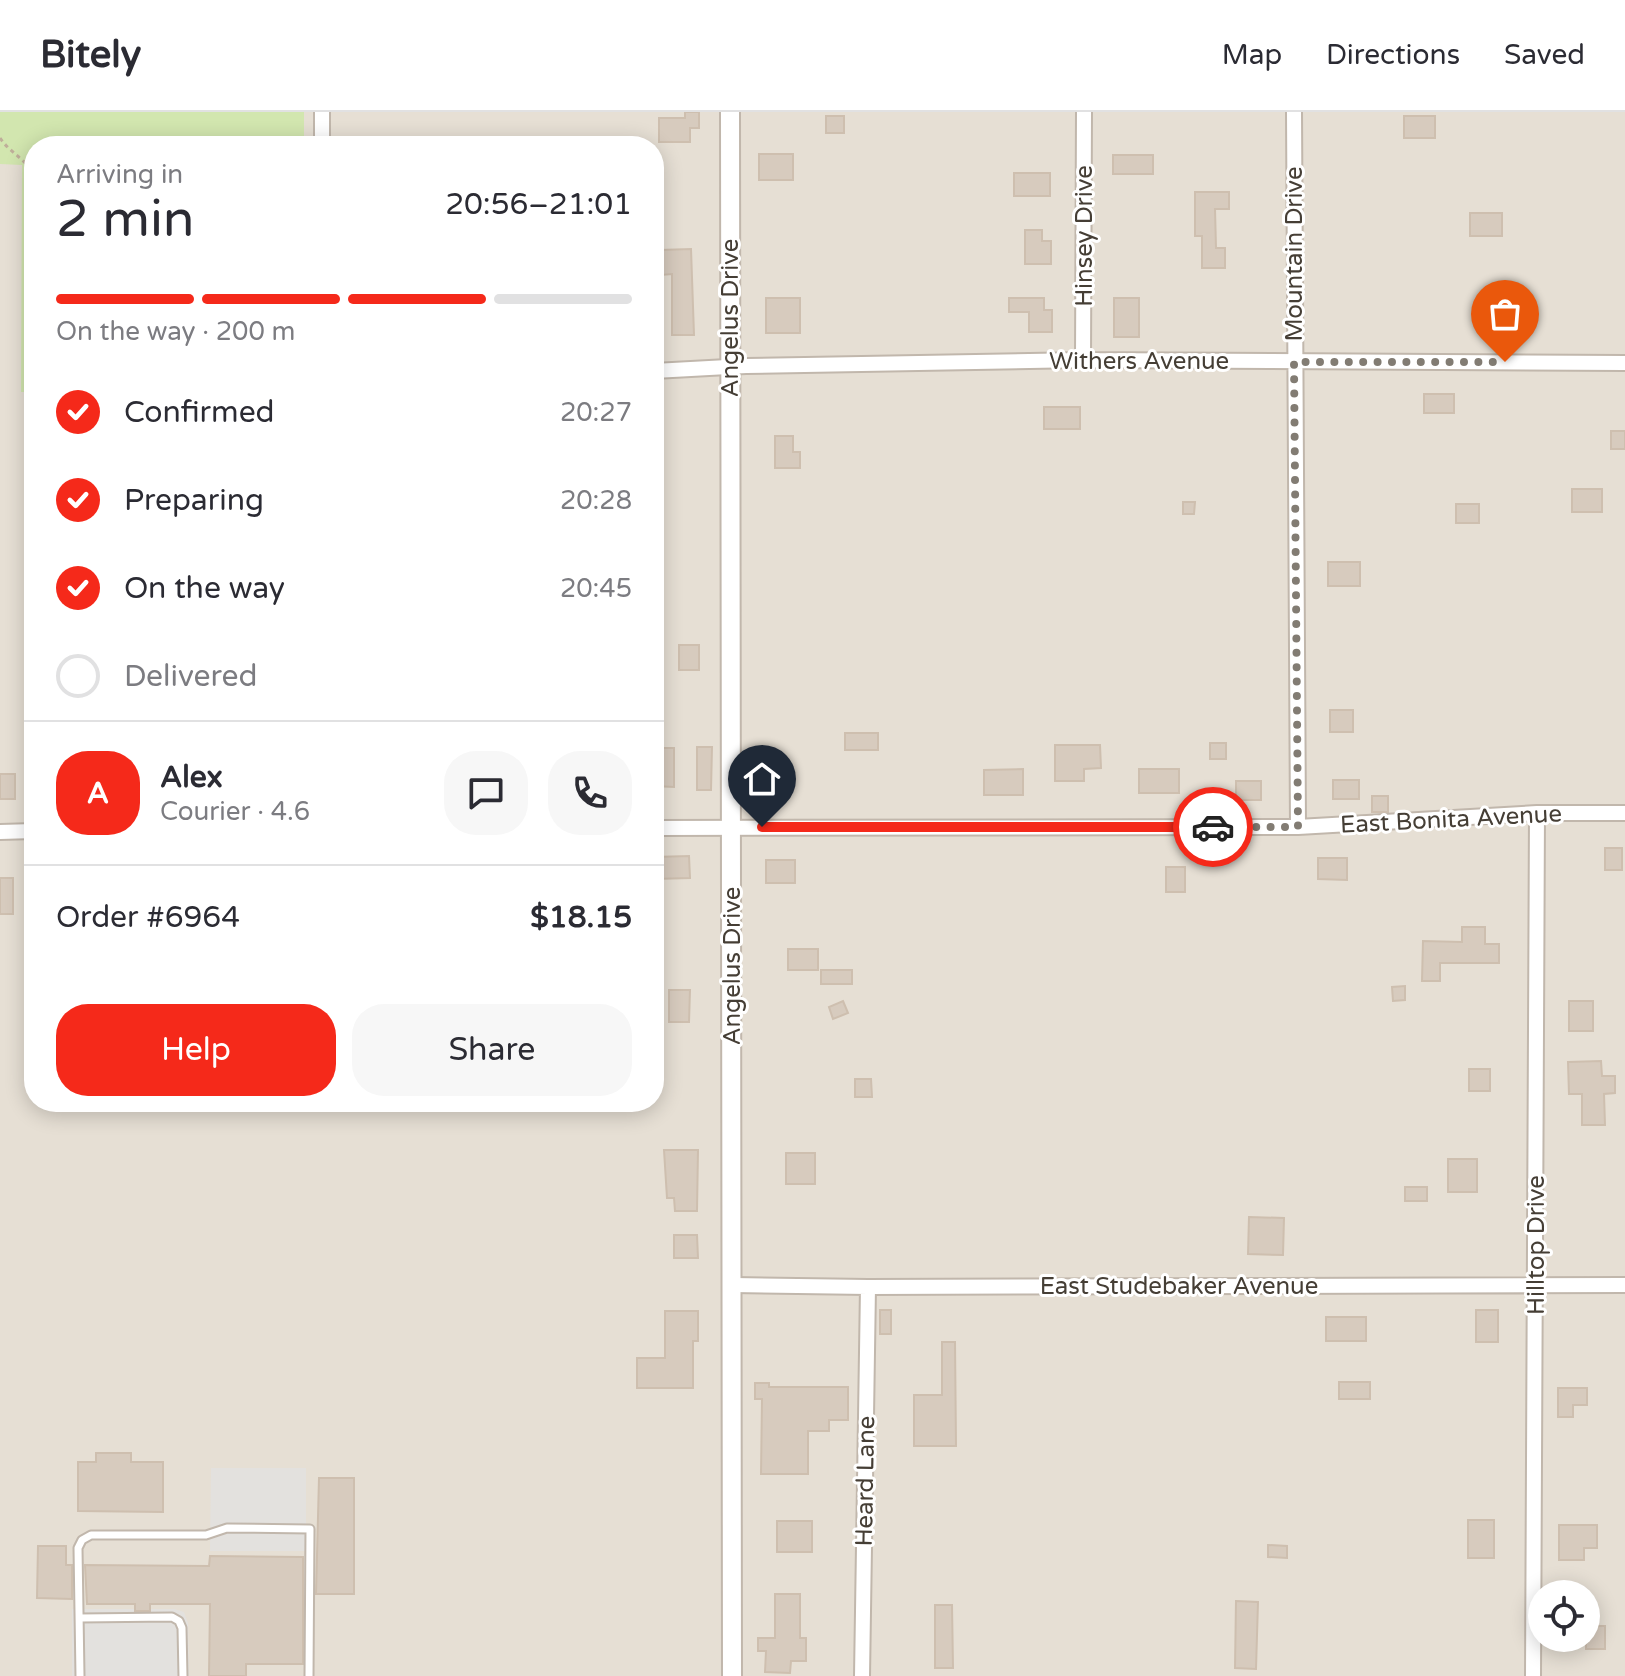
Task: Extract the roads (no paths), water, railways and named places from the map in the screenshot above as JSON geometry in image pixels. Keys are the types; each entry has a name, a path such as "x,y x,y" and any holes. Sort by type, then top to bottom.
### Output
{"street":[{"path":"322,112 322,136"},
{"name":"Angelus Drive","path":"730,112 732,1676"},
{"name":"Hinsey Drive","path":"1083,360 1084,112"},
{"name":"Mountain Drive","path":"1294,112 1298,827"},
{"name":"Withers Avenue","path":"664,370 1083,360 1625,363"},
{"name":"East Bonita Avenue","path":"664,828 1298,827 1537,813 1625,813"},
{"name":"Hilltop Drive","path":"1533,1676 1537,813"},
{"path":"0,832 24,831"},
{"name":"East Studebaker Avenue","path":"733,1285 1625,1285"},
{"name":"Heard Lane","path":"862,1676 868,1287"}],"lane":[{"path":"80,1676 78,1548 82,1540 91,1535 206,1535 227,1528 308,1528 312,1532 309,1676"},
{"path":"80,1618 172,1617 179,1621 182,1628 183,1676"}]}
